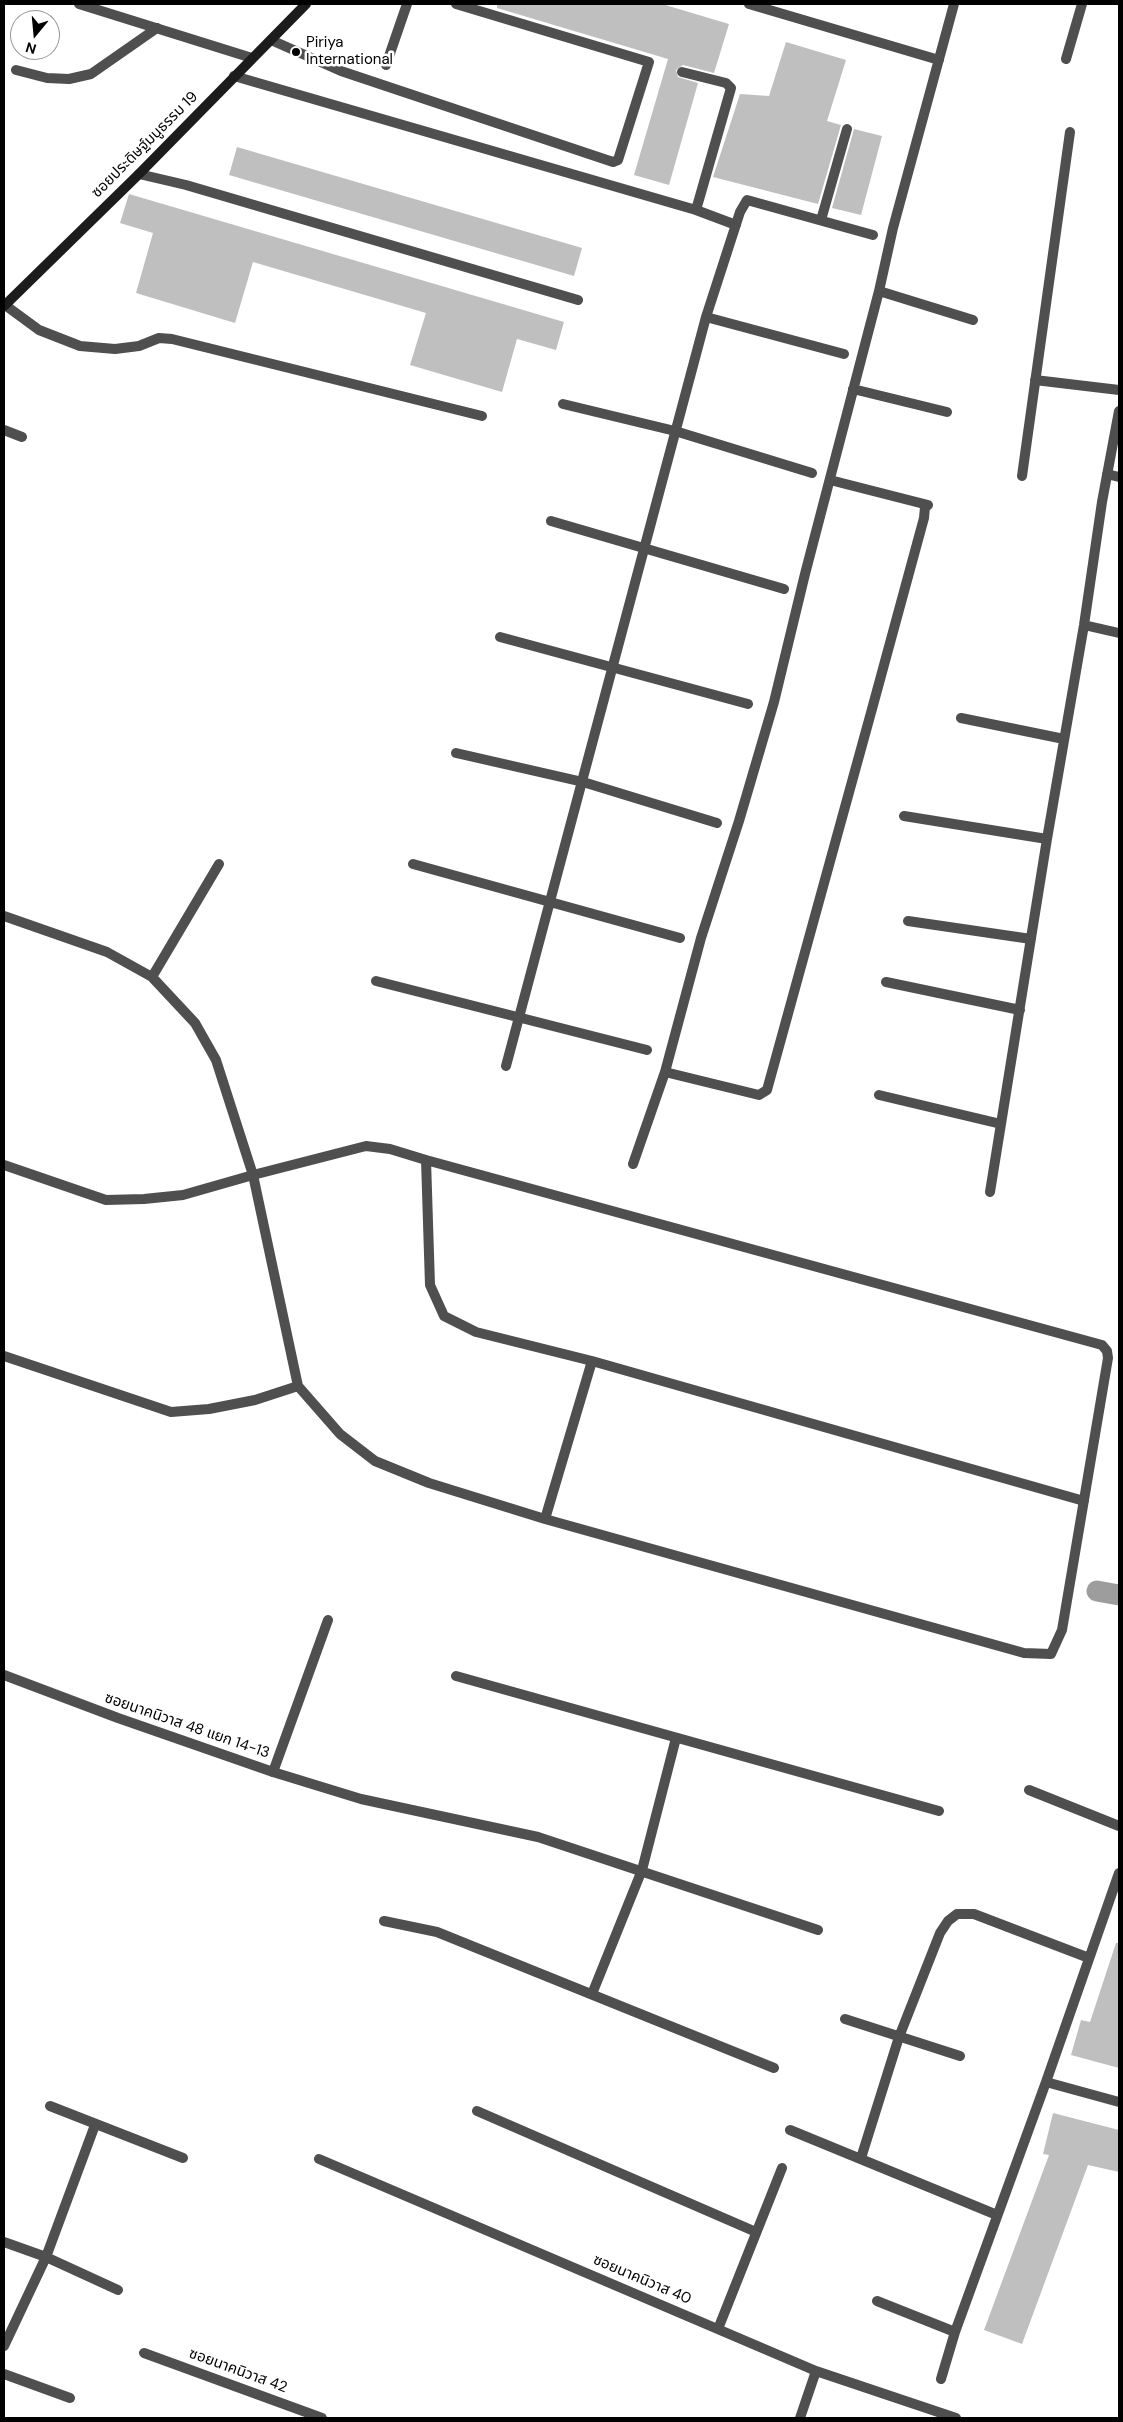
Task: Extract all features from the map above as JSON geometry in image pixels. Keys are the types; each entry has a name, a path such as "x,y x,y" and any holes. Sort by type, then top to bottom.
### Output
{"street":[{"path":"79,4 252,58"},
{"name":"ซอยประดิษฐ์มนูธรรม 19","path":"5,305 139,174 306,4"},
{"path":"386,64 407,4"},
{"path":"271,40 341,71 613,162 618,160 649,62 456,4"},
{"path":"749,4 939,60"},
{"path":"633,1164 665,1072 701,938 739,821 774,702 879,291 893,228 954,4"},
{"path":"1066,59 1082,4"},
{"path":"16,70 47,78 68,80 91,74 157,28"},
{"path":"682,72 726,83 731,88 696,210"},
{"path":"234,76 696,210 736,225"},
{"path":"821,220 847,129"},
{"path":"1022,476 1070,132"},
{"path":"139,174 186,184 578,300"},
{"path":"506,1066 706,317 736,225 747,200 872,235"},
{"path":"879,291 973,320"},
{"path":"5,305 39,330 80,346 115,349 139,346 159,338 172,339 482,416"},
{"path":"706,317 844,354"},
{"path":"1035,380 1119,390"},
{"path":"853,389 947,412"},
{"path":"563,404 675,431 812,473"},
{"path":"990,1192 1047,839 1084,625 1107,474 1119,411"},
{"path":"4,430 22,437"},
{"path":"1107,474 1119,477"},
{"path":"665,1072 759,1095 766,1090 875,699 924,518 925,507 928,505 830,480"},
{"path":"551,521 784,589"},
{"path":"1084,625 1119,633"},
{"path":"500,637 748,704"},
{"path":"961,718 1064,739"},
{"path":"456,753 583,782 717,823"},
{"path":"904,816 1047,839"},
{"path":"152,977 220,864"},
{"path":"413,864 680,938"},
{"path":"4,916 107,952 152,977 195,1023 216,1060 253,1175 298,1386 340,1434 375,1461 429,1483 544,1519 1024,1653 1051,1654 1062,1630 1108,1358 1107,1351 1102,1345 390,1149 366,1146 253,1175 182,1195 106,1200 4,1165"},
{"path":"908,921 1031,939"},
{"path":"376,980 647,1050"},
{"path":"886,982 1020,1010"},
{"path":"879,1095 1001,1124"},
{"path":"426,1160 430,1285 444,1316 476,1332 592,1361 1084,1501"},
{"path":"4,1356 171,1412 209,1410 255,1400 298,1386"},
{"path":"544,1519 592,1361"},
{"path":"273,1772 328,1620"},
{"name":"ซอยนาคนิวาส 48 แยก 14-13","path":"4,1675 118,1718 273,1772 362,1798 538,1837 818,1930"},
{"path":"456,1676 939,1811"},
{"path":"592,1994 642,1870 676,1738"},
{"path":"1029,1790 1119,1826"},
{"path":"941,2379 955,2332 1046,2082 1119,1873"},
{"path":"861,2158 899,2037 940,1933 948,1921 957,1914 974,1914 1088,1958"},
{"path":"384,1921 437,1932 774,2068"},
{"path":"845,2018 960,2056"},
{"path":"1046,2082 1119,2102"},
{"path":"50,2106 184,2158"},
{"path":"477,2112 756,2232"},
{"path":"4,2346 46,2257 96,2125"},
{"path":"790,2130 997,2215"},
{"name":"ซอยนาคนิวาส 40","path":"319,2159 816,2371 956,2418"},
{"path":"718,2329 782,2168"},
{"path":"4,2242 46,2257 118,2290"},
{"path":"877,2301 955,2332"},
{"name":"ซอยนาคนิวาส 42","path":"144,2353 322,2418"},
{"path":"800,2418 816,2371"},
{"path":"4,2374 70,2398"}],"building":[{"path":"497,4 662,4 729,24 714,73 683,65 676,70 678,77 698,83 669,185 634,175 668,59 497,8"},
{"path":"786,42 846,60 827,121 841,125 818,204 713,177 740,94 769,96"},
{"path":"854,129 882,136 861,215 832,208"},
{"path":"237,147 582,248 574,276 229,175"},
{"path":"129,194 564,322 556,350 517,339 502,392 410,365 426,313 253,262 235,323 136,293 153,233 120,223"},
{"path":"1116,1943 1119,1943 1119,2068 1071,2055 1081,2020 1090,2022"},
{"path":"1053,2113 1119,2130 1119,2172 1088,2165 1022,2344 984,2330 1049,2155 1043,2154"}],"waterway":[{"path":"1097,1591 1119,1595"}],"place":[{"name":"Piriya International","path":"296,52"}]}
